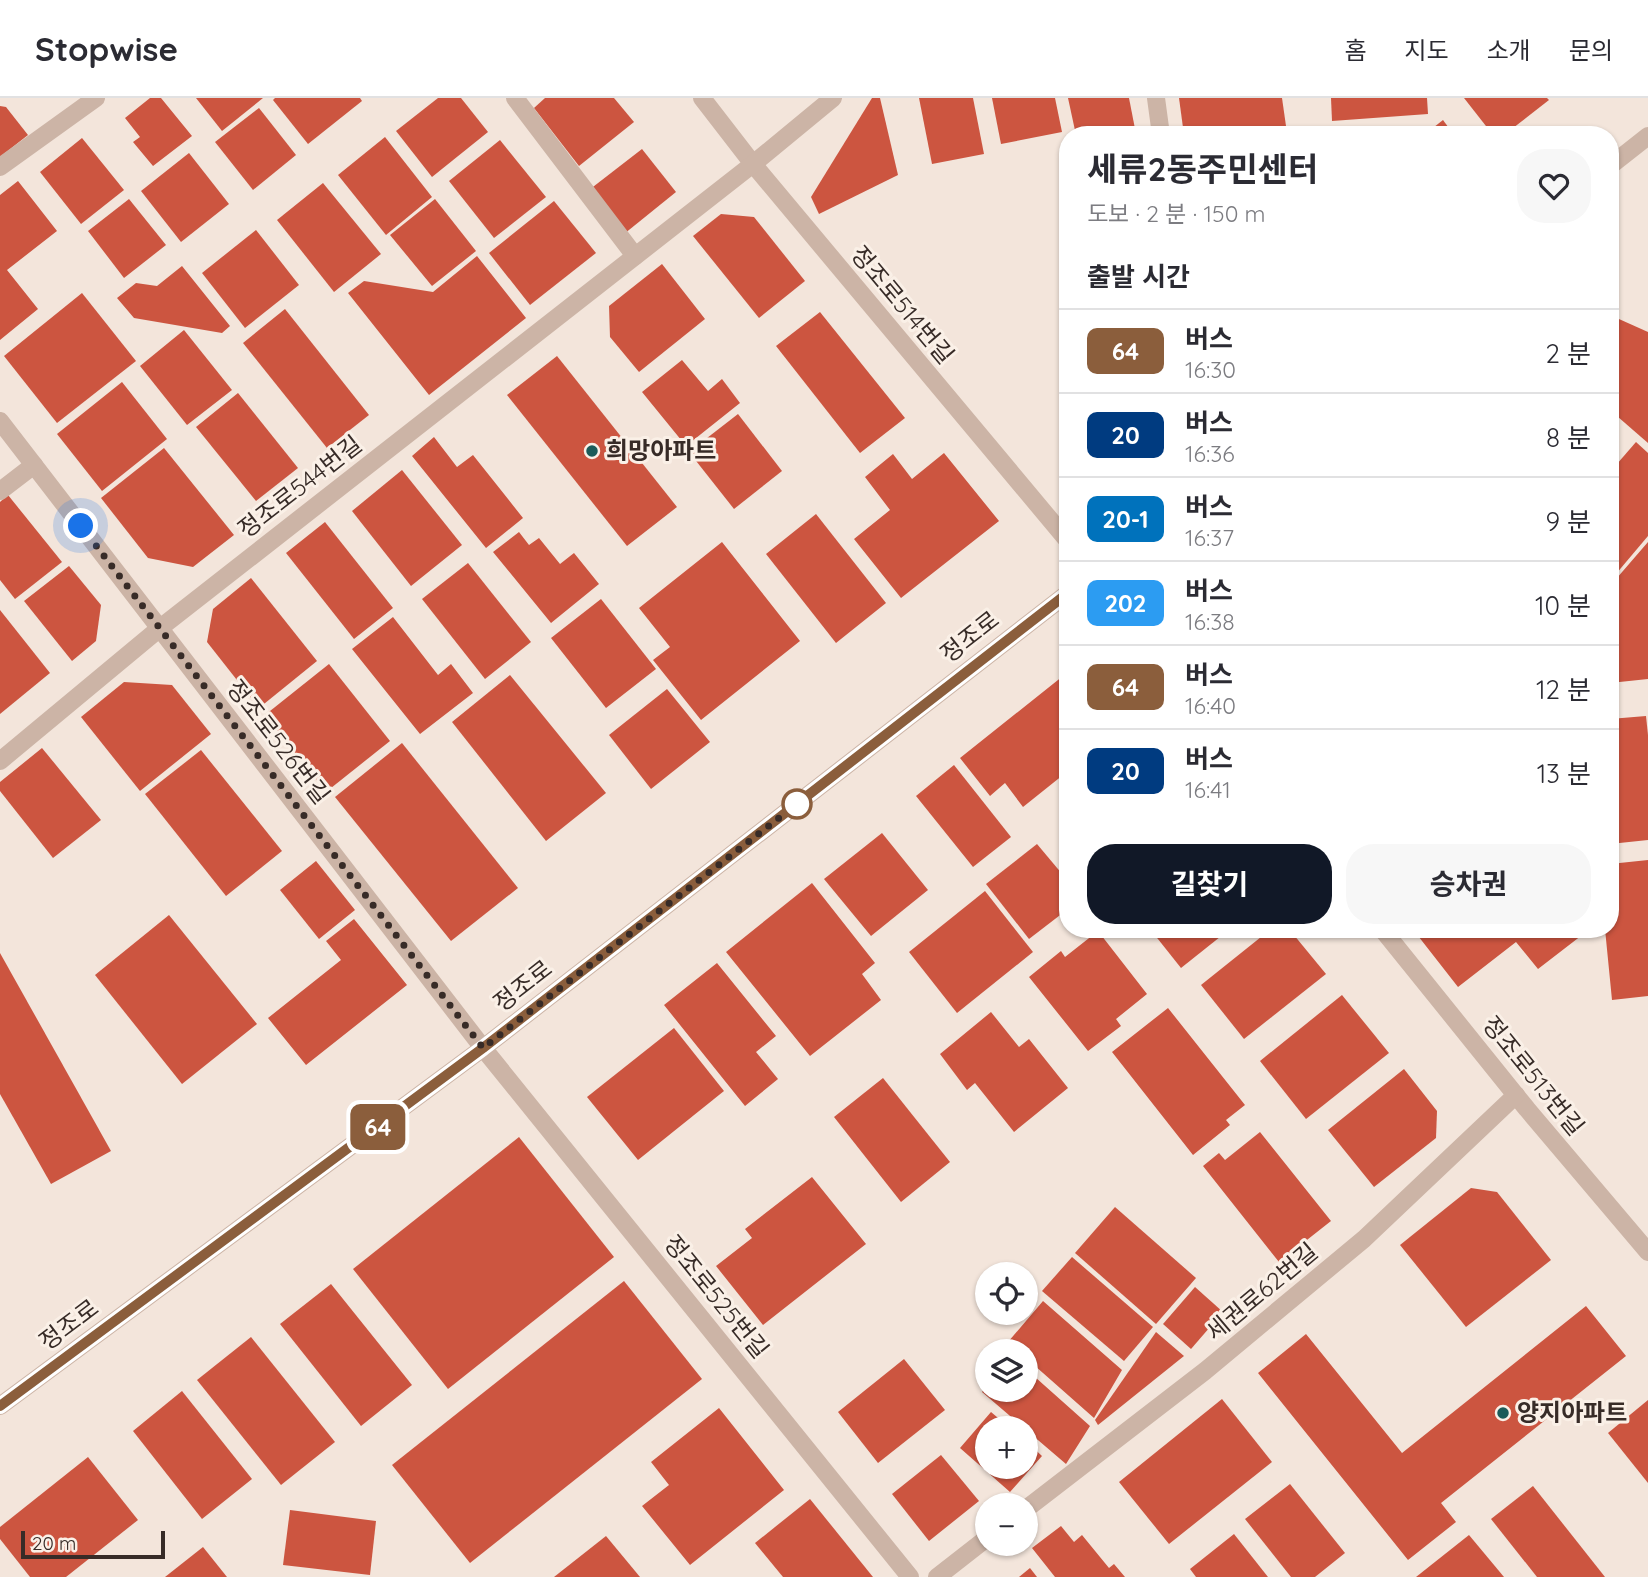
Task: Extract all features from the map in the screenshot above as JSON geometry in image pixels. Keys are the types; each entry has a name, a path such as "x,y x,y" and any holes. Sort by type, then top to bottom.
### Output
{"street":[{"path":"0,167 96,98"},
{"path":"514,98 635,256"},
{"name":"정조로514번길","path":"702,98 753,164 1059,530"},
{"name":"정조로544번길","path":"0,761 160,628 753,164 833,98"},
{"path":"1156,98 1160,126"},
{"path":"1619,159 1648,136"},
{"name":"정조로526번길","path":"0,421 483,1048"},
{"path":"0,491 34,465"},
{"name":"정조로","path":"0,1406 483,1048 1059,600"},
{"name":"정조로513번길","path":"1389,938 1648,1252"},
{"name":"정조로525번길","path":"483,1048 909,1577"},
{"name":"세권로62번길","path":"1038,1500 1205,1371 1364,1239 1516,1095"},
{"path":"937,1577 975,1547"}],"building":[{"path":"150,98 161,98 192,136 153,166 133,142 140,137 125,118"},
{"path":"196,98 263,98 222,131"},
{"path":"360,98 362,101 308,144 273,100"},
{"path":"438,98 461,98 488,132 432,177 396,131"},
{"path":"545,98 614,98 634,122 579,166 534,108"},
{"path":"872,98 880,98 898,175 819,214 811,197"},
{"path":"919,98 973,98 984,154 932,164"},
{"path":"992,98 1055,98 1061,126 1059,133 1001,144"},
{"path":"1068,98 1129,98 1134,126 1074,126"},
{"path":"1179,98 1282,98 1286,126 1183,126"},
{"path":"1331,98 1427,98 1428,114 1332,121"},
{"path":"1464,98 1549,100 1516,126 1486,126"},
{"path":"0,106 6,107 28,135 0,157"},
{"path":"259,108 296,155 253,190 215,142"},
{"path":"1443,120 1447,126 1435,126"},
{"path":"385,137 432,197 386,235 338,175"},
{"path":"82,138 124,190 81,224 40,172"},
{"path":"500,140 546,197 494,238 449,181"},
{"path":"642,149 676,192 624,234 589,190"},
{"path":"189,153 229,204 181,242 141,191"},
{"path":"18,181 57,231 7,270 38,309 0,340 0,195"},
{"path":"323,183 381,254 334,292 277,220"},
{"path":"129,199 166,245 124,278 88,231"},
{"path":"435,199 476,251 432,286 390,235"},
{"path":"554,201 596,253 530,305 489,253"},
{"path":"721,214 754,217 805,281 759,318 693,236"},
{"path":"256,230 299,285 245,328 202,273"},
{"path":"477,256 526,318 429,395 348,293 364,281 433,292"},
{"path":"662,264 705,319 639,372 610,337 609,306"},
{"path":"182,266 230,326 222,333 134,318 117,298 136,283 157,286"},
{"path":"82,293 136,361 57,423 4,356"},
{"path":"285,309 369,415 327,448 243,343"},
{"path":"820,312 905,418 860,453 776,346"},
{"path":"1619,319 1648,332 1648,443 1619,418"},
{"path":"184,330 232,390 187,425 140,366"},
{"name":"희망아파트","path":"557,356 677,507 627,546 507,395"},
{"path":"682,360 708,391 722,379 740,403 686,446 642,392"},
{"path":"122,382 167,439 102,491 57,434"},
{"path":"238,393 298,468 256,501 196,427"},
{"path":"738,414 782,471 734,509 689,452"},
{"path":"434,437 457,467 473,455 523,518 486,548 412,456"},
{"path":"1636,442 1648,453 1648,536 1619,570 1619,462"},
{"path":"164,448 234,535 193,567 148,558 101,498"},
{"path":"944,453 999,521 901,598 854,539 890,510 865,477 893,454 912,479"},
{"path":"402,470 462,545 411,586 352,511"},
{"path":"8,495 62,562 15,599 0,580 0,502"},
{"path":"816,514 886,603 836,643 766,554"},
{"path":"325,522 393,608 354,639 286,553"},
{"path":"519,532 529,545 539,538 560,564 574,553 599,584 551,623 493,552"},
{"path":"722,542 800,641 701,720 653,660 670,647 639,608"},
{"path":"1648,542 1648,679 1619,682 1619,576"},
{"path":"468,563 531,642 485,679 422,599"},
{"path":"69,566 101,605 96,641 72,661 24,601"},
{"path":"251,578 317,661 259,708 207,642 213,609"},
{"path":"601,599 656,669 606,708 551,638"},
{"path":"0,610 50,673 0,714"},
{"path":"393,617 438,675 451,664 473,693 420,734 352,649"},
{"path":"329,664 390,741 326,792 265,715"},
{"path":"510,675 606,793 546,841 452,722"},
{"path":"1059,679 1059,778 1023,807 1005,783 990,796 960,758"},
{"path":"124,682 172,685 211,734 140,791 81,717"},
{"path":"667,689 710,742 651,789 609,735"},
{"path":"1646,716 1648,840 1619,843 1619,718"},
{"path":"402,743 518,888 451,941 335,797"},
{"path":"42,748 101,820 53,858 0,791 0,782"},
{"path":"201,750 282,851 226,896 145,794"},
{"path":"954,765 1011,837 973,867 916,796"},
{"path":"882,833 928,890 871,936 824,879"},
{"path":"1037,844 1059,870 1059,916 1029,939 986,884"},
{"path":"1648,860 1648,996 1612,1000 1606,938 1619,938 1619,863"},
{"path":"316,861 355,910 319,939 280,890"},
{"path":"812,883 875,963 862,974 881,1000 810,1056 726,952"},
{"path":"985,891 1033,952 957,1013 909,952"},
{"path":"169,915 257,1024 182,1084 95,975"},
{"path":"354,919 407,985 306,1065 268,1018 341,960 326,941"},
{"path":"1089,938 1103,938 1147,994 1116,1019 1121,1026 1088,1051 1029,977 1061,951 1065,957"},
{"path":"1157,938 1219,938 1181,968"},
{"path":"1260,938 1296,938 1326,974 1244,1039 1201,985"},
{"path":"1420,938 1578,938 1538,969 1516,942 1458,987"},
{"path":"0,953 111,1151 51,1184 0,1094"},
{"path":"717,963 776,1036 756,1052 778,1079 745,1106 664,1005"},
{"path":"1342,995 1389,1053 1306,1119 1260,1061"},
{"path":"1168,1008 1245,1105 1226,1120 1230,1125 1193,1155 1112,1052"},
{"path":"991,1012 1019,1047 1029,1039 1068,1088 1014,1132 975,1083 967,1090 940,1054"},
{"path":"674,1028 724,1091 638,1160 587,1097"},
{"path":"1404,1069 1437,1111 1436,1138 1374,1187 1328,1130"},
{"path":"883,1078 950,1162 901,1202 834,1117"},
{"path":"1260,1132 1331,1221 1279,1262 1203,1166 1219,1153 1225,1160"},
{"path":"519,1137 614,1257 448,1389 353,1269"},
{"path":"812,1177 866,1244 763,1325 716,1266 752,1238 745,1229"},
{"path":"1471,1188 1497,1192 1551,1260 1466,1327 1400,1245"},
{"path":"1115,1207 1196,1278 1156,1324 1075,1253"},
{"path":"1072,1257 1153,1327 1124,1361 1042,1291"},
{"path":"624,1281 702,1379 470,1563 392,1465"},
{"path":"331,1284 412,1385 361,1426 280,1324"},
{"path":"1195,1287 1223,1312 1191,1349 1163,1324"},
{"path":"1043,1301 1122,1370 1094,1418 1038,1369 1038,1339 1011,1339 1023,1325 1038,1325 1038,1307"},
{"name":"양지아파트","path":"1586,1306 1626,1356 1441,1503 1456,1522 1408,1560 1258,1373 1306,1334 1402,1453"},
{"path":"1156,1332 1184,1356 1098,1425 1095,1420"},
{"path":"251,1337 335,1442 281,1485 197,1380"},
{"path":"904,1359 945,1410 878,1463 838,1412"},
{"path":"1038,1380 1090,1426 1066,1464 1038,1440 1038,1416 1010,1416 994,1402 1038,1402"},
{"path":"182,1391 252,1479 202,1519 133,1431"},
{"path":"1222,1399 1272,1462 1169,1544 1119,1482"},
{"path":"1648,1400 1648,1483 1608,1433"},
{"path":"719,1408 784,1490 690,1565 642,1506 669,1485 651,1462"},
{"path":"975,1431 975,1461 960,1448"},
{"path":"941,1455 975,1496 975,1504 929,1541 892,1494"},
{"path":"88,1457 138,1520 66,1577 30,1577 0,1539 0,1527"},
{"path":"995,1479 1022,1479 1010,1492"},
{"path":"1290,1484 1345,1553 1315,1577 1291,1577 1245,1519"},
{"path":"1533,1486 1605,1577 1537,1577 1491,1519"},
{"path":"810,1499 873,1577 783,1577 755,1543"},
{"path":"290,1510 376,1521 370,1575 283,1565"},
{"path":"1061,1526 1074,1542 1082,1535 1109,1568 1114,1564 1125,1577 1055,1577 1038,1556 1038,1543"},
{"path":"1234,1534 1268,1577 1196,1577 1190,1569"},
{"path":"1469,1535 1504,1577 1416,1577"},
{"path":"606,1536 640,1577 554,1577"},
{"path":"203,1547 227,1577 165,1577"},
{"path":"1030,1568 1037,1577 1019,1577"}],"bus line":[{"name":"64","path":"0,1406 483,1048 1059,600"}],"place":[{"name":"희망아파트","path":"592,451"},
{"name":"양지아파트","path":"1503,1413"}],"route":[{"path":"81,526 483,1048 797,804"}]}
